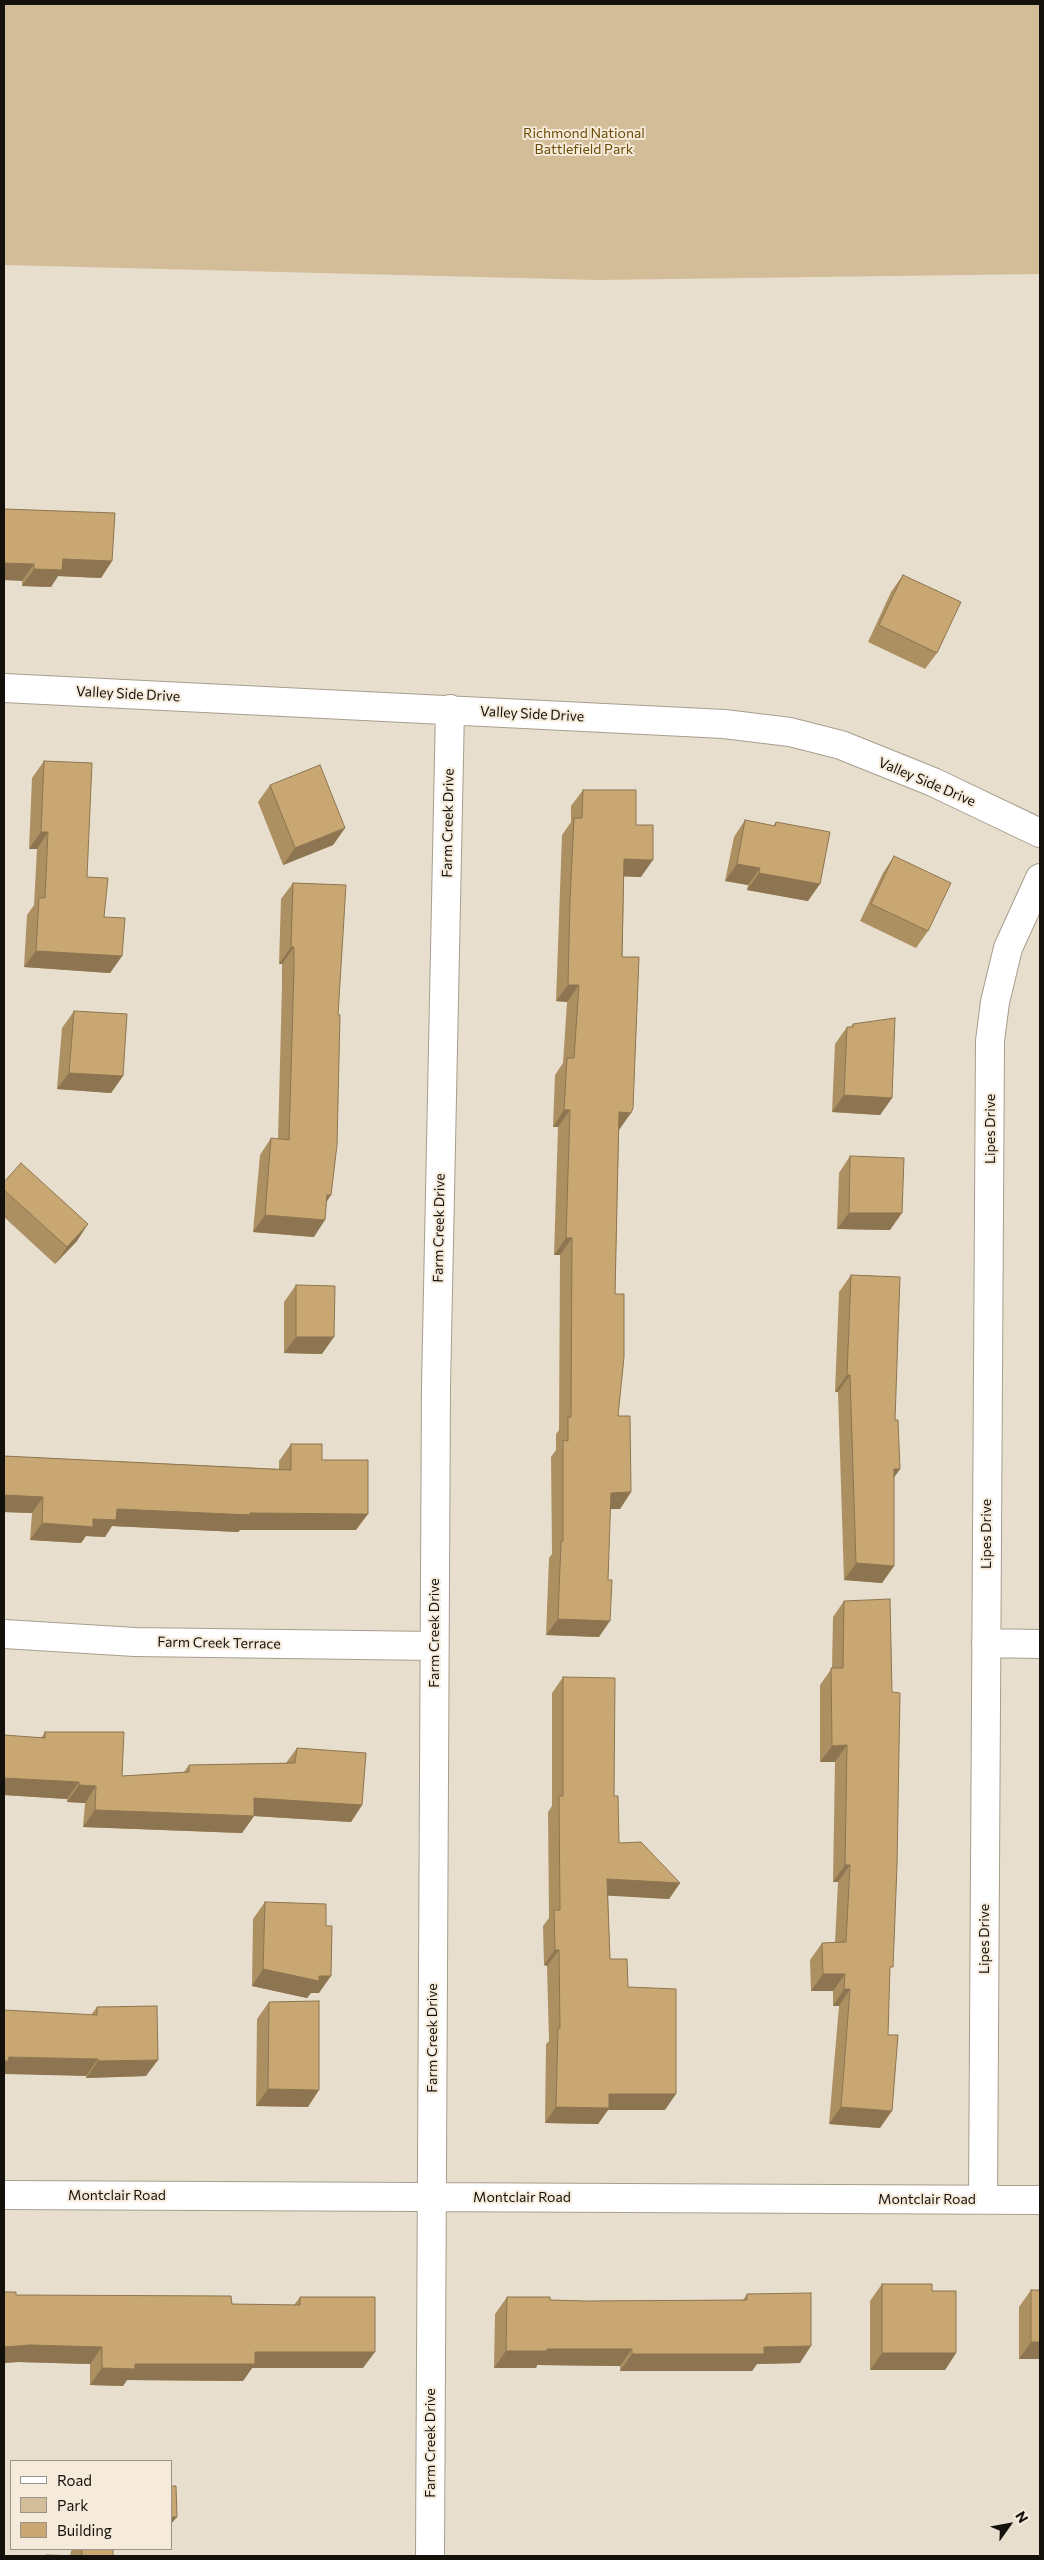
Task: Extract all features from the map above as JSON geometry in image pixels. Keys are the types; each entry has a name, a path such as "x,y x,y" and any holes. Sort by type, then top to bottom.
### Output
{"street":[{"name":"Valley Side Drive","path":"4,688 724,724 790,732 841,746 933,782 1040,833"},
{"name":"Farm Creek Drive","path":"430,2556 436,1386 450,709"},
{"name":"Lipes Drive","path":"983,2199 990,1041 995,1002 1008,948 1040,878"},
{"name":"Farm Creek Terrace","path":"4,1634 135,1642 434,1646"},
{"path":"986,1644 1040,1644"},
{"name":"Montclair Road","path":"4,2195 1040,2200"}],"green space":[{"name":"Richmond National Battlefield Park","path":"4,4 1040,4 1040,274 597,280 4,265"}],"building":[{"path":"4,509 115,513 112,561 63,559 62,570 34,569 34,564 4,563"},
{"path":"903,575 961,602 937,653 879,625"},
{"path":"44,761 92,763 87,877 108,878 104,917 125,918 122,956 36,951 39,898 45,898 48,832 41,832"},
{"path":"320,765 345,828 295,848 270,785"},
{"path":"583,790 636,790 636,825 653,825 653,860 624,859 622,957 639,957 633,1108 631,1113 619,1112 615,1294 624,1294 624,1357 618,1416 630,1416 631,1492 611,1493 608,1580 612,1580 610,1621 558,1619 561,1541 563,1541 563,1440 568,1441 568,1417 571,1417 572,1238 566,1238 570,1110 564,1110 567,1058 574,1058 579,985 568,985 570,900 574,818 582,818"},
{"path":"745,820 775,826 776,822 830,832 820,884 759,873 760,868 737,864"},
{"path":"894,856 951,883 928,931 871,904"},
{"path":"293,883 346,885 338,1015 340,1015 337,1145 331,1195 327,1195 325,1220 265,1215 271,1138 289,1140 294,969 294,947 291,947"},
{"path":"74,1011 127,1014 123,1076 69,1073"},
{"path":"895,1018 892,1098 844,1095 847,1027 853,1027 853,1024"},
{"path":"850,1156 904,1158 902,1213 849,1213"},
{"path":"21,1163 88,1224 67,1247 4,1190 4,1182"},
{"path":"851,1275 900,1277 895,1420 898,1420 900,1469 894,1469 894,1566 856,1563 850,1375 847,1375"},
{"path":"296,1285 335,1286 334,1337 296,1337"},
{"path":"291,1444 322,1444 322,1460 368,1460 368,1514 250,1513 250,1515 117,1509 116,1520 93,1519 93,1527 42,1523 43,1497 4,1495 4,1456 291,1470"},
{"path":"890,1599 892,1692 900,1693 897,1866 893,1967 890,1967 888,2035 898,2035 892,2111 841,2107 850,1989 844,1989 845,1974 823,1974 822,1943 846,1942 850,1865 845,1865 847,1745 832,1746 831,1668 843,1668 844,1601"},
{"path":"563,1677 615,1678 614,1796 618,1796 619,1843 641,1842 680,1883 607,1879 610,1959 627,1959 628,1987 676,1989 676,2094 609,2094 609,2108 556,2107 558,2028 560,2028 559,1950 555,1950 554,1910 560,1910 559,1796 563,1796"},
{"path":"45,1732 124,1732 122,1776 189,1772 189,1765 295,1763 297,1748 366,1753 362,1805 254,1798 254,1816 95,1810 96,1786 79,1785 79,1782 4,1778 4,1735 45,1738"},
{"path":"265,1902 326,1904 326,1926 332,1926 331,1976 319,1976 319,1981 263,1969"},
{"path":"319,2001 319,2090 268,2089 269,2002"},
{"path":"157,2006 158,2060 98,2061 98,2059 9,2057 8,2061 4,2061 4,2010 97,2015 97,2007"},
{"path":"882,2284 932,2284 932,2291 956,2291 956,2353 882,2353"},
{"path":"1031,2290 1040,2290 1040,2342 1031,2342"},
{"path":"4,2292 16,2292 16,2295 231,2296 232,2304 300,2305 300,2297 375,2297 375,2352 255,2352 255,2364 135,2364 135,2369 102,2368 102,2347 30,2345 4,2347"},
{"path":"811,2293 811,2346 764,2347 764,2354 632,2354 632,2349 506,2351 507,2297 550,2297 550,2300 585,2301 747,2300 747,2294"},
{"path":"172,2486 176,2486 177,2517 172,2517"},
{"path":"82,2550 113,2550 113,2556 82,2556"},
{"path":"46,2555 82,2556 46,2556"}]}
